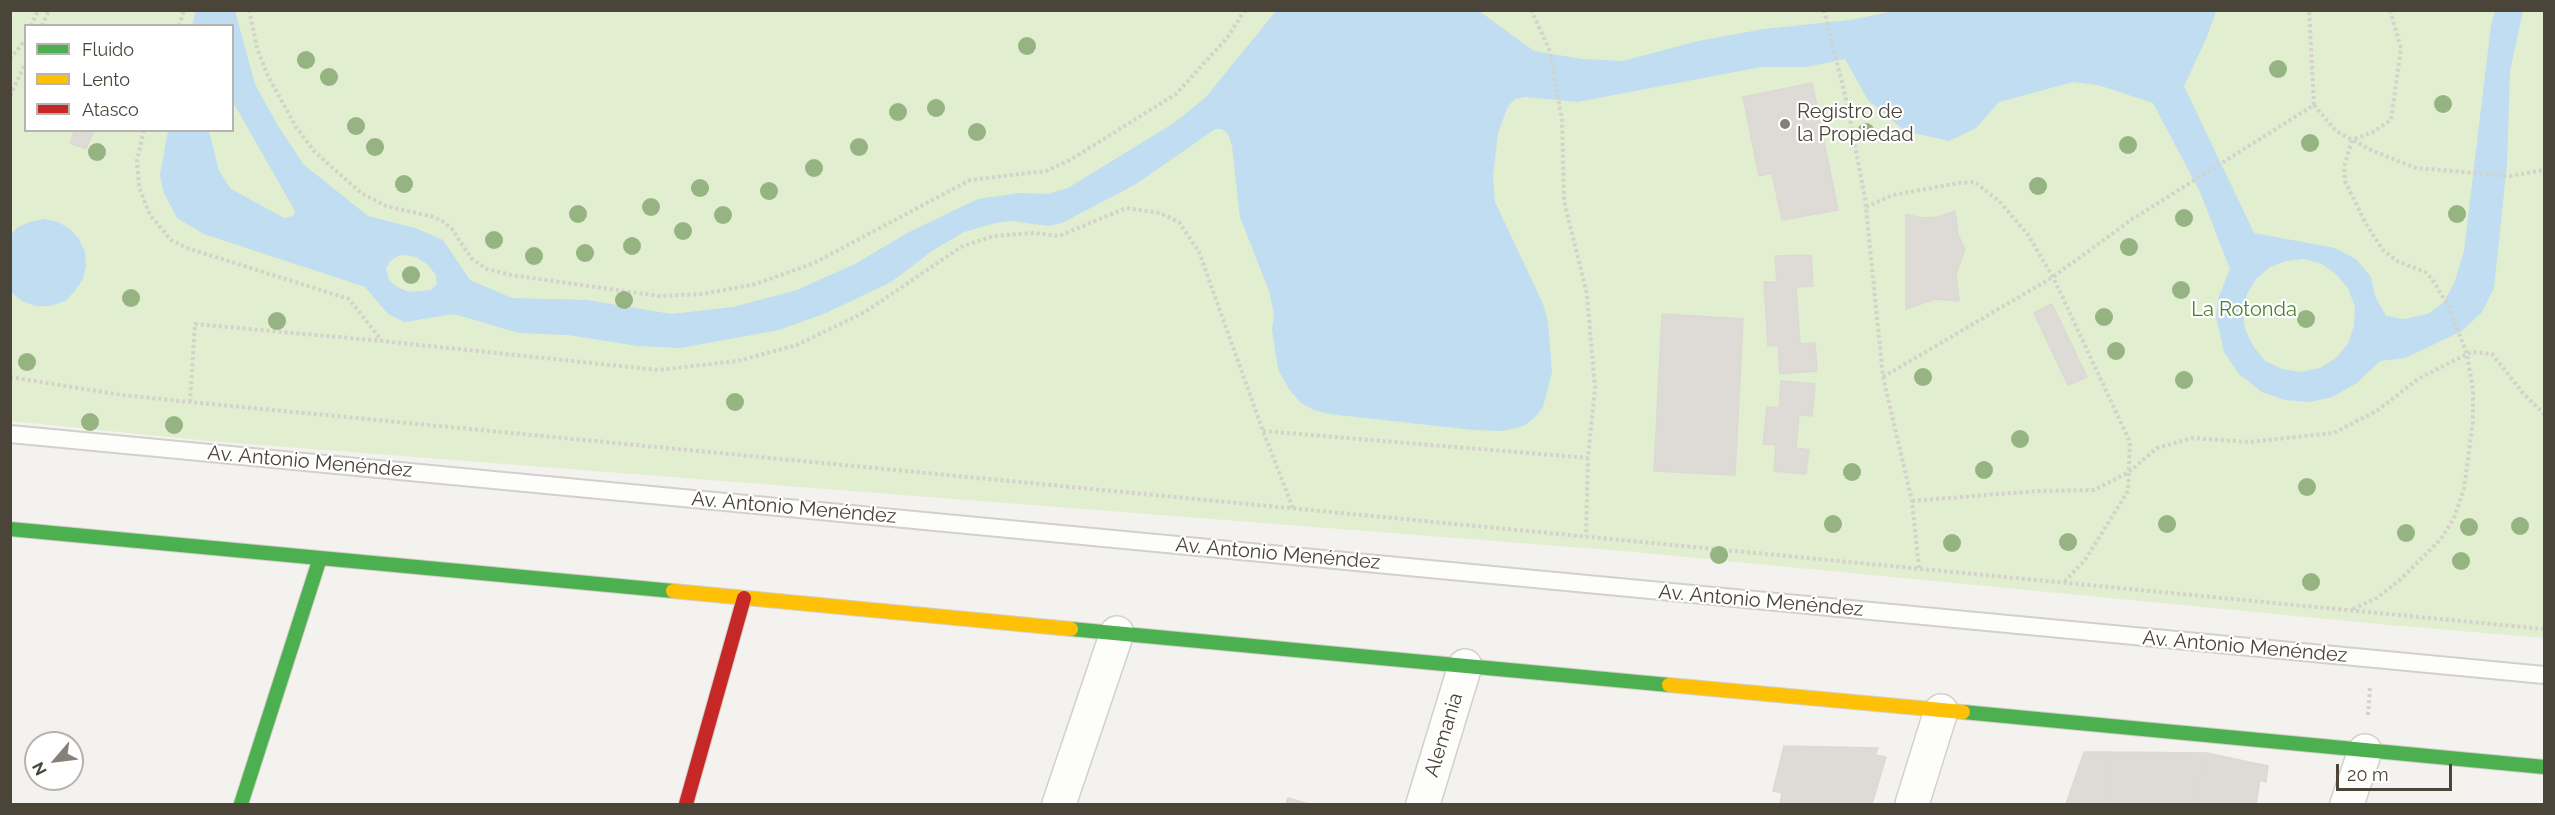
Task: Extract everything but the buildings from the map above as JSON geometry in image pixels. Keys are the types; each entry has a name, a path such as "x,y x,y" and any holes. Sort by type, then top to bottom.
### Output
{"street":[{"path":"10,529 2544,767"},
{"path":"241,804 320,558"},
{"path":"686,804 744,598"},
{"path":"1059,804 1117,633"},
{"name":"Alemania","path":"1423,804 1465,666"},
{"path":"1912,804 1941,711"},
{"path":"2347,804 2365,751"}],"lane":[{"name":"Av. Antonio Menéndez","path":"10,434 2544,675"}],"path":[{"path":"32,24 38,10"},
{"path":"249,10 267,74 296,127 314,151 361,193 386,206 434,217 444,222 452,229 471,258 487,268 511,275 659,296 702,294 756,284 814,263 970,180 1047,171 1070,160 1176,94 1227,38 1245,10"},
{"path":"1531,10 1550,51 1562,120 1564,201 1587,294 1595,388 1588,458 1586,536"},
{"path":"1824,10 1846,99 1866,207 1883,378 1912,501 1919,568"},
{"path":"2309,10 2314,105 2337,131 2373,151 2416,168 2510,176 2544,170"},
{"path":"2352,140 2373,132 2391,120 2402,48 2390,10"},
{"path":"10,59 24,42"},
{"path":"10,96 24,67"},
{"path":"1883,378 2053,277 2131,220 2314,105"},
{"path":"143,132 136,160 142,200 150,215 171,240 187,249 349,300 382,341"},
{"path":"2351,610 2377,598 2408,573 2440,540 2454,518 2464,489 2473,421 2467,354 2449,307 2432,279 2425,273 2397,261 2383,250 2366,224 2345,181 2344,167 2352,140"},
{"path":"1866,207 1893,195 1975,182 2001,203 2028,235 2053,277 2130,442 2128,491 2085,560 2064,582"},
{"path":"190,402 195,324 658,370 737,361 797,345 827,332 865,312 961,247 993,236 1034,233 1059,236 1126,208 1160,213 1179,222 1199,252 1293,508"},
{"path":"1912,501 2037,491 2094,490 2129,472 2157,448 2192,438 2249,442 2334,433 2378,410 2418,379 2471,352 2492,354 2523,393 2544,414"},
{"path":"10,377 122,395 190,402 2544,629"},
{"path":"1263,431 1588,458"},
{"path":"2365,751 2372,659"}],"green space":[{"name":"La Rotonda","path":"11,11 2544,11 2544,638 1623,551 209,441 11,421"}],"water":[{"path":"196,11 235,11 255,84 277,124 303,164 368,216 415,228 443,240 470,280 512,298 587,300 671,314 733,307 797,290 855,264 909,232 978,199 1020,193 1048,194 1068,188 1174,123 1206,97 1276,11 1479,11 1534,51 1582,59 1623,61 1698,41 1764,29 1850,20 1894,11 2216,11 2184,86 2254,233 2335,248 2356,259 2371,277 2375,296 2386,316 2404,319 2428,314 2443,303 2454,284 2464,251 2491,25 2495,11 2523,11 2510,71 2507,164 2494,288 2482,312 2462,331 2405,358 2380,361 2357,383 2332,397 2310,402 2285,400 2262,392 2239,374 2224,352 2216,316 2218,299 2230,269 2200,192 2153,103 2098,85 2073,82 1999,102 1976,128 1949,141 1905,131 1868,100 1845,59 1806,67 1761,67 1577,102 1526,97 1515,99 1508,106 1498,133 1493,177 1495,202 1543,304 1548,322 1552,372 1543,407 1535,417 1524,426 1502,431 1329,414 1301,403 1289,389 1278,369 1272,330 1274,314 1269,291 1240,217 1232,146 1228,134 1222,129 1215,129 1136,184 1062,223 1048,226 1012,221 995,223 964,232 932,251 891,282 826,313 779,330 680,348 638,346 568,335 519,333 454,314 405,322 388,314 365,287 204,234 177,218 164,193 160,175 168,132 209,132 219,171 231,189 284,218 293,216 295,211 234,104 234,24 192,24","holes":["398,256 416,257 427,264 436,275 437,284 431,290 409,292 397,287 389,280 386,269 390,261","2304,259 2322,264 2336,274 2348,288 2355,307 2354,326 2348,344 2336,358 2320,368 2301,372 2282,369 2265,361 2253,346 2245,329 2243,311 2247,294 2256,279 2270,267 2286,261"]},
{"path":"44,219 58,222 70,229 79,239 85,252 86,266 83,279 65,301 51,306 36,306 22,301 11,292 11,235 18,227"}],"traffic: fast":[{"path":"10,529 673,591"},
{"path":"241,804 320,558"},
{"path":"1071,629 1669,685"},
{"path":"1963,712 2544,767"}],"traffic: slow":[{"path":"673,591 1071,629"},
{"path":"1669,685 1963,712"}],"traffic: jam":[{"path":"686,804 744,598"}],"place":[{"name":"Registro de la Propiedad","path":"1785,124"}]}
